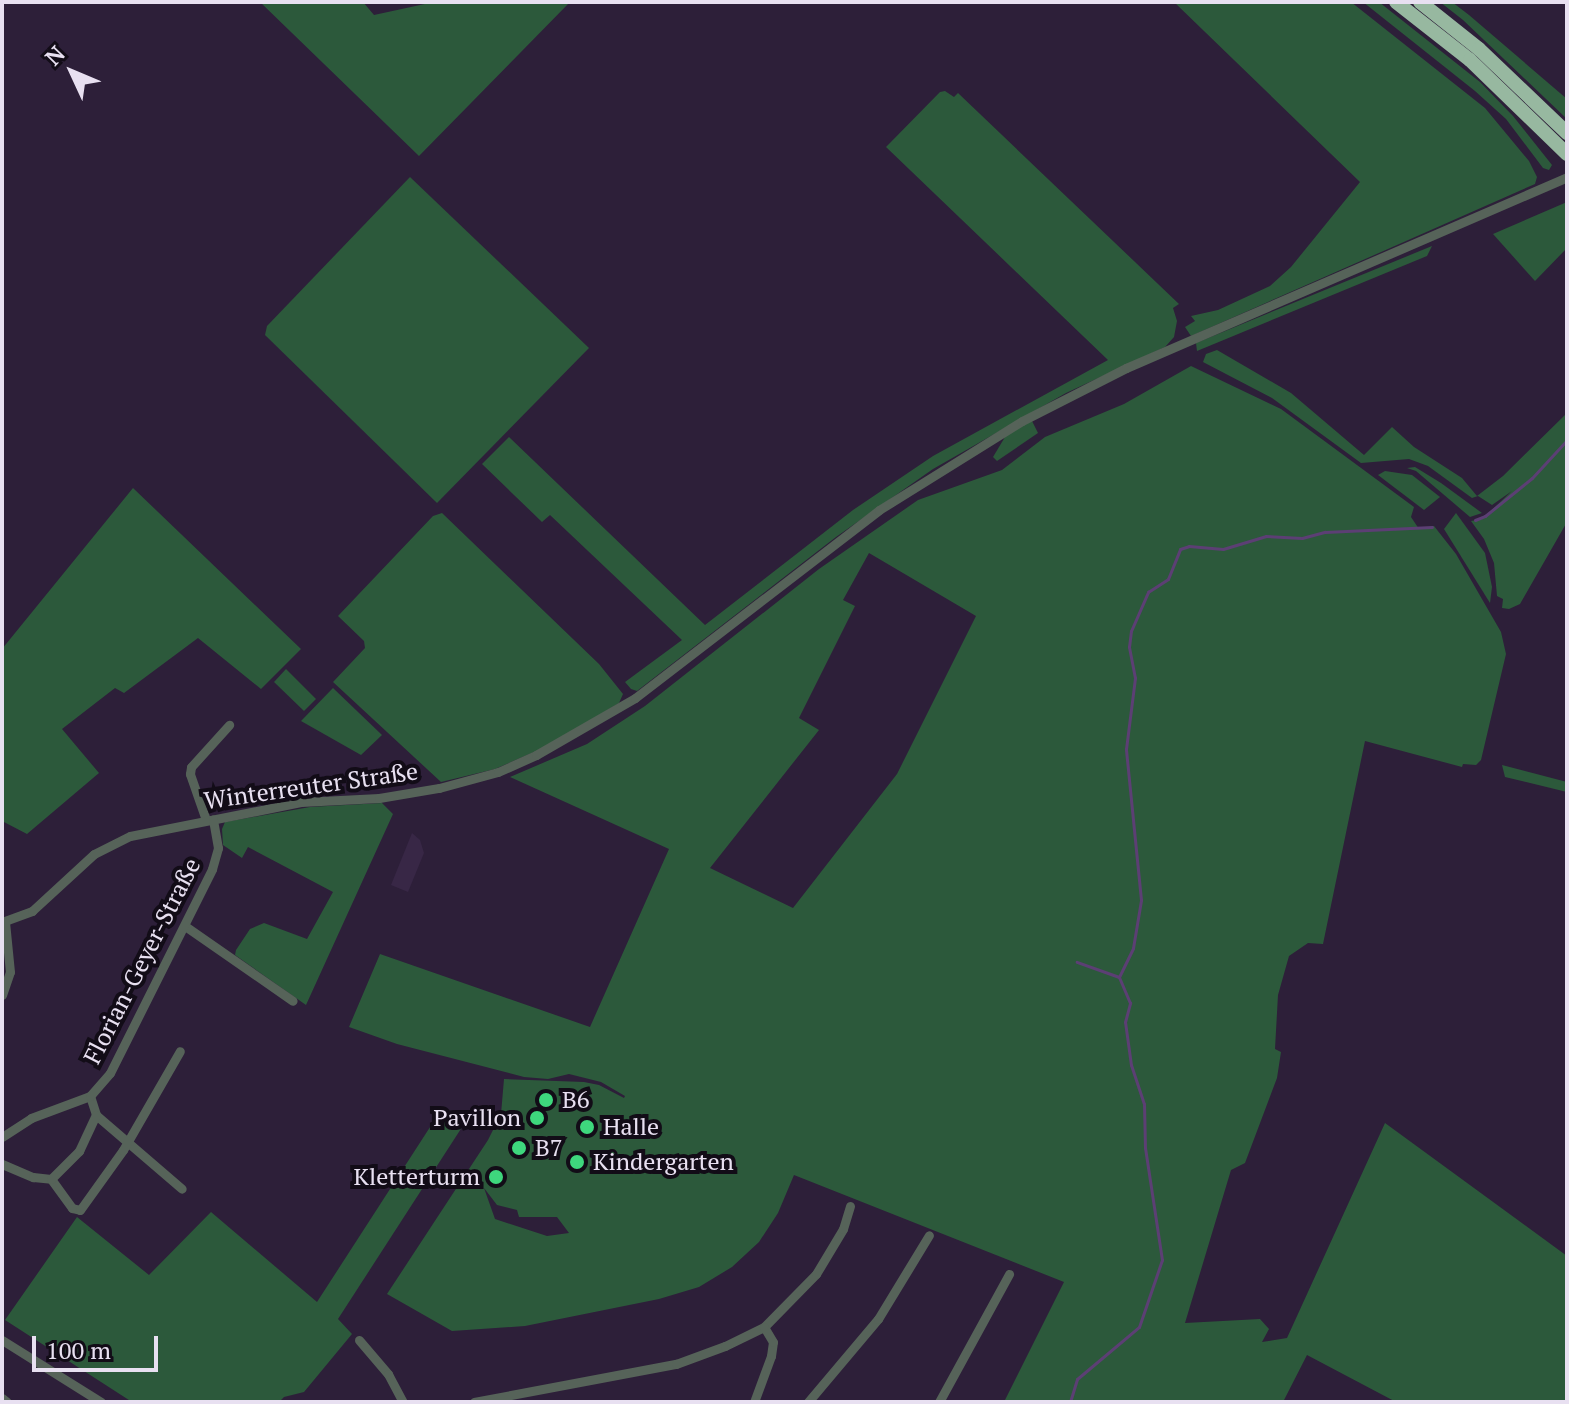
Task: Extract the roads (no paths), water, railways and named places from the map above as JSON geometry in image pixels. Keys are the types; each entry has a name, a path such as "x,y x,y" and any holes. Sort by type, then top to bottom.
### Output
{"highway":[{"path":"1396,2 1470,60 1567,154"},
{"path":"1420,2 1479,49 1567,133"}],"street":[{"name":"Winterreuter Straße","path":"3,922 40,905 106,846 142,833 301,802 379,798 467,781 536,755 635,698 879,510 1022,421 1126,368 1564,179"},
{"name":"Florian-Geyer-Straße","path":"96,1115 90,1096 110,1073 185,926 216,857 210,819 190,774 191,767 229,725"},
{"path":"2,995 10,972 3,922"},
{"path":"185,926 293,1001"},
{"path":"51,1179 64,1199 78,1211 127,1143 180,1051"},
{"path":"2,1137 31,1118 90,1096"},
{"path":"51,1179 79,1151 96,1115 182,1189"},
{"path":"2,1164 33,1177 51,1179"},
{"path":"474,1402 676,1364 764,1327 816,1274 843,1229 850,1206"},
{"path":"808,1402 878,1319 929,1235"},
{"path":"939,1402 1009,1274"},
{"path":"754,1402 773,1342 764,1327"},
{"path":"2,1340 101,1402"},
{"path":"359,1340 388,1374 403,1402"},
{"path":"2,1398 7,1402"}],"waterway":[{"path":"1475,520 1485,516 1532,478 1567,440"},
{"path":"1119,977 1133,948 1141,900 1126,749 1135,678 1129,647 1131,631 1148,592 1168,579 1180,549 1189,546 1223,549 1266,536 1302,538 1325,532 1432,527"},
{"path":"1070,1402 1077,1379 1139,1327 1162,1260 1145,1148 1144,1104 1131,1065 1125,1022 1130,1003 1119,977 1077,962"}],"place":[{"name":"B6","path":"546,1100"},
{"name":"Pavillon","path":"537,1118"},
{"name":"Halle","path":"587,1127"},
{"name":"B7","path":"519,1148"},
{"name":"Kindergarten","path":"577,1162"},
{"name":"Kletterturm","path":"496,1177"}]}
